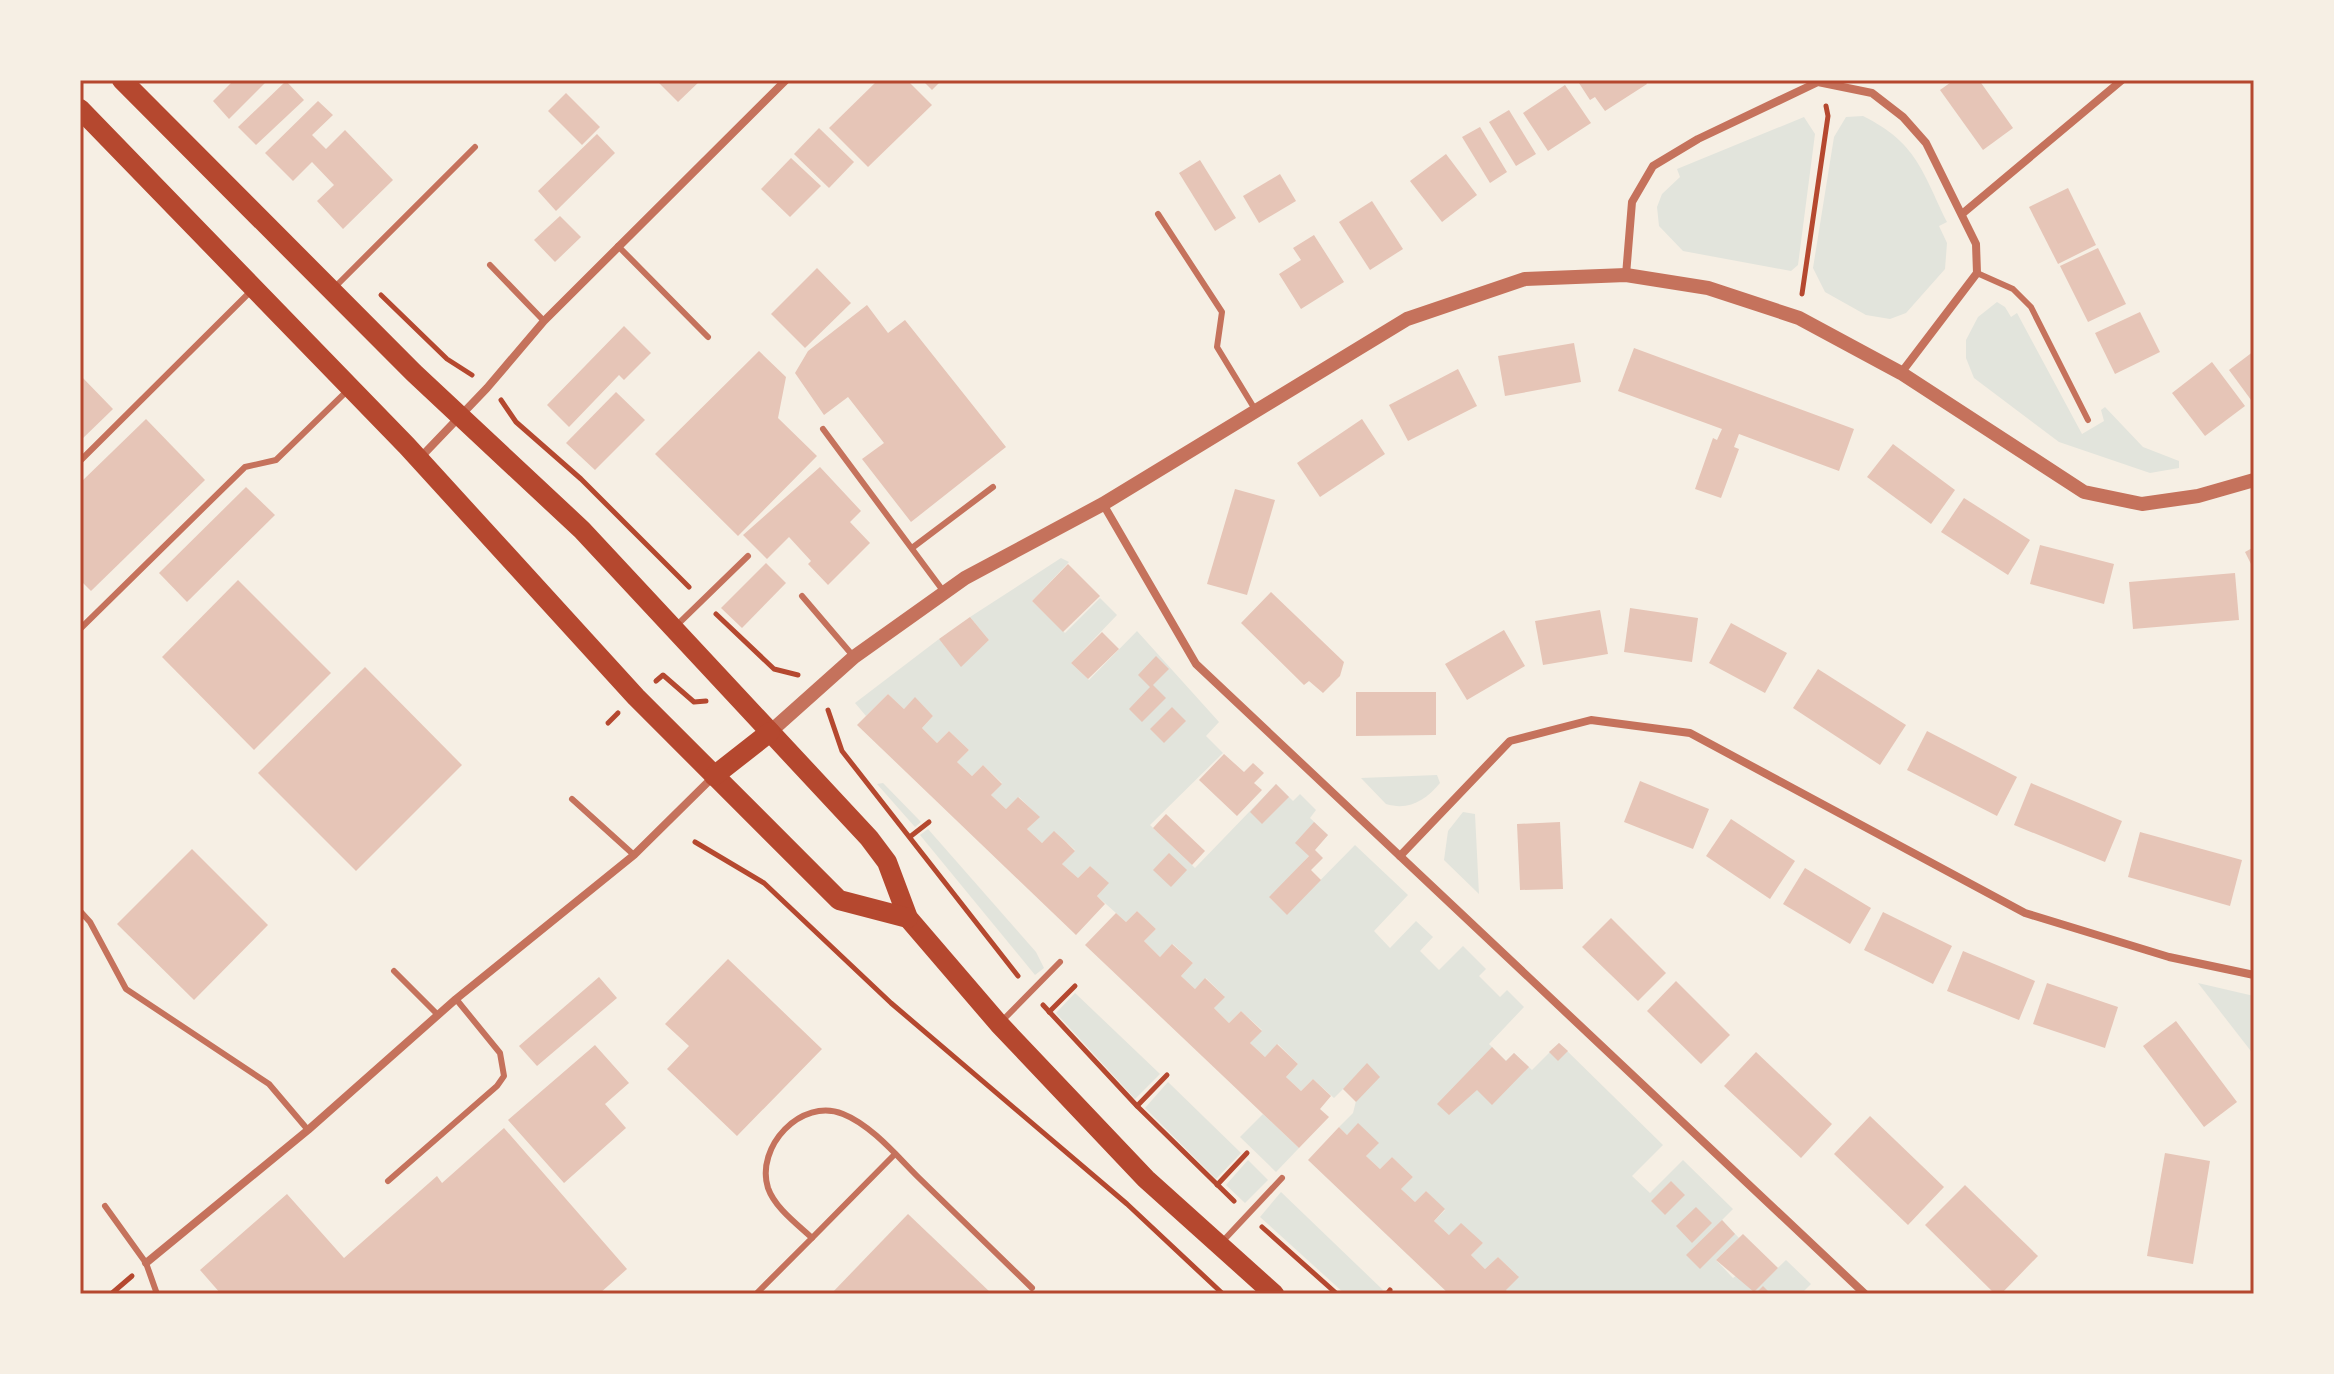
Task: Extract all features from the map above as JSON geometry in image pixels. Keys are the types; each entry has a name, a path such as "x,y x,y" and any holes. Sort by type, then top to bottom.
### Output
{"main road":[{"path":"122,80 460,418 582,530 831,795 887,862 908,918 999,1024 1146,1179 1274,1294"},
{"path":"80,109 419,459 636,697 839,900 908,918"},
{"path":"714,776 770,732"}],"street":[{"path":"419,459 460,418 544,321 786,80"},
{"path":"1962,214 2122,80"},
{"path":"1626,275 1632,202 1653,166 1698,139 1818,81 1872,93 1903,117 1926,143 1976,244 1977,273 1901,373"},
{"path":"770,732 854,657 944,592 1103,504 1407,319 1472,294 1525,279 1626,275 1708,288 1799,318 1901,373 2084,492 2142,504 2198,496 2254,480"},
{"path":"1103,504 1196,664 1865,1294"},
{"path":"1400,856 1510,741 1591,720 1690,733 2025,913 2169,957 2254,975"},
{"path":"146,1263 308,1130 456,999 634,855 714,776"}],"lane":[{"path":"209,80 217,80"},
{"path":"332,289 475,147"},
{"path":"1158,214 1222,312 1217,347 1256,411"},
{"path":"618,246 708,337"},
{"path":"490,265 544,321"},
{"path":"1977,273 2013,289 2031,307 2088,420"},
{"path":"80,461 253,288"},
{"path":"80,629 245,467 276,460 350,387"},
{"path":"823,429 944,592"},
{"path":"912,548 993,487"},
{"path":"674,628 748,556"},
{"path":"802,596 854,657"},
{"path":"572,799 634,855"},
{"path":"80,911 90,922 126,989 269,1084 308,1130"},
{"path":"999,1024 1060,962"},
{"path":"394,971 438,1015"},
{"path":"388,1181 497,1086 504,1076 500,1053 456,999"},
{"path":"812,1238 769,1191 764,1173 777,1136 794,1121 826,1110 858,1122 1032,1288"},
{"path":"756,1294 895,1154"},
{"path":"1220,1244 1282,1178"},
{"path":"105,1206 146,1263 157,1294"}],"path":[{"path":"1799,318 1828,116 1818,81"},
{"path":"508,406 516,422 581,479 774,669 797,674"},
{"path":"655,682 663,675 694,702 707,701"},
{"path":"832,714 842,751 1024,984"},
{"path":"911,836 929,822"},
{"path":"695,842 764,883 891,1003 1127,1204 1223,1294"},
{"path":"764,883 770,877"},
{"path":"1049,1012 1075,986"},
{"path":"1040,1003 1137,1106 1243,1209"},
{"path":"1137,1106 1167,1075"},
{"path":"1217,1185 1247,1153"},
{"path":"1258,1223 1337,1294"},
{"path":"111,1294 117,1289"}],"shaded area":[{"path":"1863,116 1881,126 1907,148 1924,173 1947,222 1939,226 1947,243 1945,269 1906,313 1890,319 1866,315 1825,292 1813,268 1834,137 1846,117"},
{"path":"1804,117 1815,134 1798,265 1791,271 1683,251 1659,226 1657,207 1662,194 1680,177 1677,169"},
{"path":"1997,302 2005,307 2011,317 2017,313 2082,434 2104,421 2101,410 2105,407 2143,447 2179,461 2179,468 2150,473 2059,442 1974,378 1966,358 1966,340 1978,317"},
{"path":"1061,558 1069,562 1032,601 1065,633 1100,598 1117,615 1071,663 1089,680 1137,631 1219,722 1206,736 1223,753 1150,825 1195,868 1276,784 1293,801 1300,794 1316,810 1310,818 1328,835 1270,898 1287,914 1355,845 1408,895 1374,931 1390,948 1416,921 1433,937 1420,951 1439,970 1463,946 1486,969 1479,976 1500,997 1507,990 1524,1007 1489,1044 1506,1061 1514,1053 1532,1070 1559,1043 1663,1145 1632,1176 1650,1193 1683,1160 1733,1209 1722,1220 1739,1238 1716,1260 1733,1278 1737,1275 1754,1291 1786,1260 1811,1284 1801,1294 1510,1294 1506,1290 1518,1276 1498,1257 1485,1269 1471,1255 1483,1243 1449,1235 1434,1221 1445,1210 1426,1191 1415,1202 1401,1189 1413,1177 1392,1157 1380,1169 1366,1156 1378,1144 1358,1124 1347,1135 1339,1127 1353,1113 1356,1101 1343,1089 1334,1098 1313,1079 1301,1091 1286,1077 1298,1064 1278,1044 1265,1057 1250,1043 1262,1030 1241,1011 1229,1023 1214,1008 1224,996 1206,978 1195,989 1181,976 1193,963 1173,944 1160,957 1144,941 1156,929 1137,911 1126,922 1097,896 1108,883 1090,866 1078,878 1062,864 1075,850 1055,832 1042,843 1027,829 1039,817 1019,797 1006,809 991,795 1002,783 983,765 972,776 957,762 969,750 949,731 937,743 922,728 933,716 915,698 904,709 888,694 866,716 855,703 939,639 961,666 989,640 970,617"},
{"path":"1437,775 1440,783 1429,794 1402,806 1386,804 1361,778"},
{"path":"883,783 921,822 915,827 877,784"},
{"path":"1463,812 1475,814 1479,894 1444,860 1448,831"},
{"path":"928,829 1036,952 1044,968 1035,975 920,835"},
{"path":"2198,983 2254,996 2254,1055"},
{"path":"1075,993 1160,1074 1135,1099 1056,1013"},
{"path":"1168,1082 1241,1153 1216,1179 1145,1108"},
{"path":"1263,1114 1299,1148 1276,1172 1240,1137"},
{"path":"1248,1160 1268,1180 1245,1203 1226,1185"},
{"path":"1281,1192 1383,1290 1379,1294 1345,1294 1260,1217"}],"building":[{"path":"234,80 268,80 229,119 213,101"},
{"path":"656,80 701,80 678,102"},
{"path":"878,80 907,80 932,105 868,167 829,128"},
{"path":"922,80 942,80 932,90"},
{"path":"1577,80 1645,80 1647,84 1605,111 1595,97 1590,100"},
{"path":"1954,80 1979,80 2013,128 1983,150 1940,90"},
{"path":"286,81 304,100 256,145 238,127"},
{"path":"1565,85 1591,123 1548,151 1523,113"},
{"path":"566,93 600,127 582,145 548,111"},
{"path":"318,101 333,115 312,135 326,149 345,130 393,180 343,229 317,201 334,185 312,162 293,181 265,153"},
{"path":"1509,110 1536,154 1516,166 1489,122"},
{"path":"1480,127 1507,172 1490,183 1462,137"},
{"path":"819,128 854,162 829,188 794,154"},
{"path":"597,134 615,153 556,211 538,191"},
{"path":"1446,154 1477,195 1442,222 1410,181"},
{"path":"791,158 821,186 790,217 761,189"},
{"path":"1200,160 1236,218 1215,231 1179,173"},
{"path":"1280,174 1296,201 1259,223 1243,196"},
{"path":"2068,188 2096,245 2058,264 2029,207"},
{"path":"1372,201 1403,249 1370,270 1339,222"},
{"path":"560,216 581,237 555,262 534,240"},
{"path":"1314,235 1344,282 1301,309 1279,274 1301,260 1293,248"},
{"path":"2098,248 2126,304 2088,322 2060,266"},
{"path":"817,268 851,303 805,348 771,314"},
{"path":"867,305 888,333 905,320 1006,447 911,522 862,459 884,443 848,397 824,415 795,373 808,351"},
{"path":"2140,312 2160,352 2115,374 2095,333"},
{"path":"624,326 651,353 624,380 619,375 569,427 547,405"},
{"path":"1574,343 1581,382 1505,396 1498,356"},
{"path":"1634,348 1854,429 1839,471 1739,434 1734,447 1739,449 1721,498 1695,489 1713,438 1717,440 1722,429 1618,391"},
{"path":"759,351 786,377 778,418 817,456 738,536 655,454"},
{"path":"2254,351 2254,404 2229,370"},
{"path":"2212,362 2245,406 2205,436 2172,393"},
{"path":"1458,369 1477,406 1408,441 1389,405"},
{"path":"80,375 113,409 80,441"},
{"path":"616,392 645,420 595,470 566,443"},
{"path":"146,419 205,480 91,591 80,580 80,483"},
{"path":"1362,419 1385,454 1320,497 1297,463"},
{"path":"1893,444 1955,490 1931,524 1867,477"},
{"path":"820,467 861,511 850,522 870,543 828,585 789,537 767,559 743,535"},
{"path":"246,487 275,515 187,602 159,573"},
{"path":"1235,489 1275,500 1247,595 1207,584"},
{"path":"1964,498 2030,540 2008,575 1941,532"},
{"path":"2040,545 2114,564 2104,604 2030,584"},
{"path":"2254,547 2254,570 2245,552"},
{"path":"766,563 786,583 742,628 721,608"},
{"path":"1068,564 1100,596 1063,632 1032,601"},
{"path":"2235,573 2239,620 2133,629 2129,582"},
{"path":"238,580 331,673 254,750 162,657"},
{"path":"1271,592 1344,662 1340,676 1323,693 1309,681 1304,685 1241,623"},
{"path":"1630,608 1698,618 1692,662 1624,652"},
{"path":"1600,610 1608,654 1543,665 1535,621"},
{"path":"970,617 989,640 961,667 939,639"},
{"path":"1731,623 1787,653 1765,693 1709,663"},
{"path":"1504,630 1525,666 1467,700 1445,664"},
{"path":"1102,632 1119,649 1088,679 1071,663"},
{"path":"1156,656 1169,669 1153,685 1166,698 1142,722 1129,709 1150,687 1138,675"},
{"path":"365,667 462,765 356,871 258,773"},
{"path":"1818,669 1906,725 1880,765 1793,708"},
{"path":"1356,692 1436,692 1436,735 1356,736"},
{"path":"888,694 904,709 915,697 933,716 922,728 937,743 949,731 969,750 957,762 972,776 983,765 1002,784 991,795 1006,809 1018,797 1040,817 1027,829 1042,843 1054,831 1066,842 1075,851 1062,864 1078,878 1090,866 1109,883 1097,896 1105,904 1076,935 857,725"},
{"path":"1172,707 1186,721 1164,743 1150,729"},
{"path":"1927,731 2017,777 1997,816 1907,770"},
{"path":"1224,754 1244,772 1253,763 1264,773 1254,783 1262,790 1237,816 1199,780"},
{"path":"1640,781 1709,809 1693,849 1624,822"},
{"path":"2031,783 2122,821 2105,862 2014,825"},
{"path":"1276,784 1289,797 1262,824 1250,812"},
{"path":"1166,814 1205,851 1192,865 1153,828"},
{"path":"1731,819 1795,861 1770,899 1706,856"},
{"path":"1314,822 1328,835 1315,850 1323,858 1311,870 1321,880 1287,915 1269,897 1309,856 1295,843"},
{"path":"1560,822 1563,889 1520,890 1517,824"},
{"path":"2140,832 2242,860 2230,906 2128,877"},
{"path":"192,849 268,925 194,1000 117,924"},
{"path":"1169,853 1187,870 1171,887 1153,870"},
{"path":"1805,868 1871,908 1850,944 1783,904"},
{"path":"1137,911 1156,929 1144,941 1160,957 1172,944 1193,963 1181,976 1195,989 1205,978 1225,997 1214,1008 1229,1023 1241,1011 1262,1031 1250,1043 1265,1057 1277,1044 1298,1064 1286,1077 1301,1091 1313,1079 1331,1096 1320,1109 1329,1117 1299,1148 1085,945 1116,913 1126,922"},
{"path":"1883,912 1952,946 1933,984 1864,950"},
{"path":"1611,918 1666,973 1638,1001 1582,947"},
{"path":"1963,951 2035,981 2019,1020 1947,991"},
{"path":"728,959 822,1049 737,1136 667,1069 689,1046 665,1024"},
{"path":"599,977 617,998 537,1066 519,1046"},
{"path":"1676,981 1730,1035 1701,1064 1647,1011"},
{"path":"2047,983 2118,1007 2105,1048 2033,1024"},
{"path":"2176,1021 2237,1102 2204,1127 2143,1046"},
{"path":"1559,1043 1568,1051 1558,1061 1549,1052"},
{"path":"595,1045 629,1083 605,1104 626,1128 564,1183 508,1120"},
{"path":"1492,1047 1506,1061 1514,1053 1529,1067 1492,1105 1477,1090 1449,1115 1437,1104"},
{"path":"1756,1052 1832,1124 1801,1158 1724,1086"},
{"path":"1367,1063 1380,1077 1356,1102 1343,1089"},
{"path":"1870,1116 1944,1187 1908,1225 1834,1154"},
{"path":"1358,1123 1379,1143 1366,1156 1380,1169 1392,1157 1413,1177 1401,1189 1415,1202 1426,1191 1445,1209 1434,1221 1449,1235 1461,1223 1483,1243 1471,1255 1485,1269 1498,1257 1519,1277 1506,1290 1510,1294 1449,1294 1308,1160 1339,1127 1347,1135"},
{"path":"504,1128 627,1269 599,1294 221,1294 200,1270 287,1194 344,1258 437,1176 442,1183"},
{"path":"2165,1153 2210,1161 2193,1264 2147,1256"},
{"path":"1671,1181 1685,1195 1665,1215 1651,1201"},
{"path":"1965,1185 2038,1256 2001,1294 1995,1294 1925,1225"},
{"path":"1696,1207 1712,1223 1692,1243 1676,1226"},
{"path":"908,1214 992,1294 831,1294"},
{"path":"1722,1220 1735,1234 1700,1269 1686,1255"},
{"path":"1743,1234 1778,1268 1754,1292 1716,1260"},
{"path":"1763,1286 1771,1294 1755,1294"}]}
